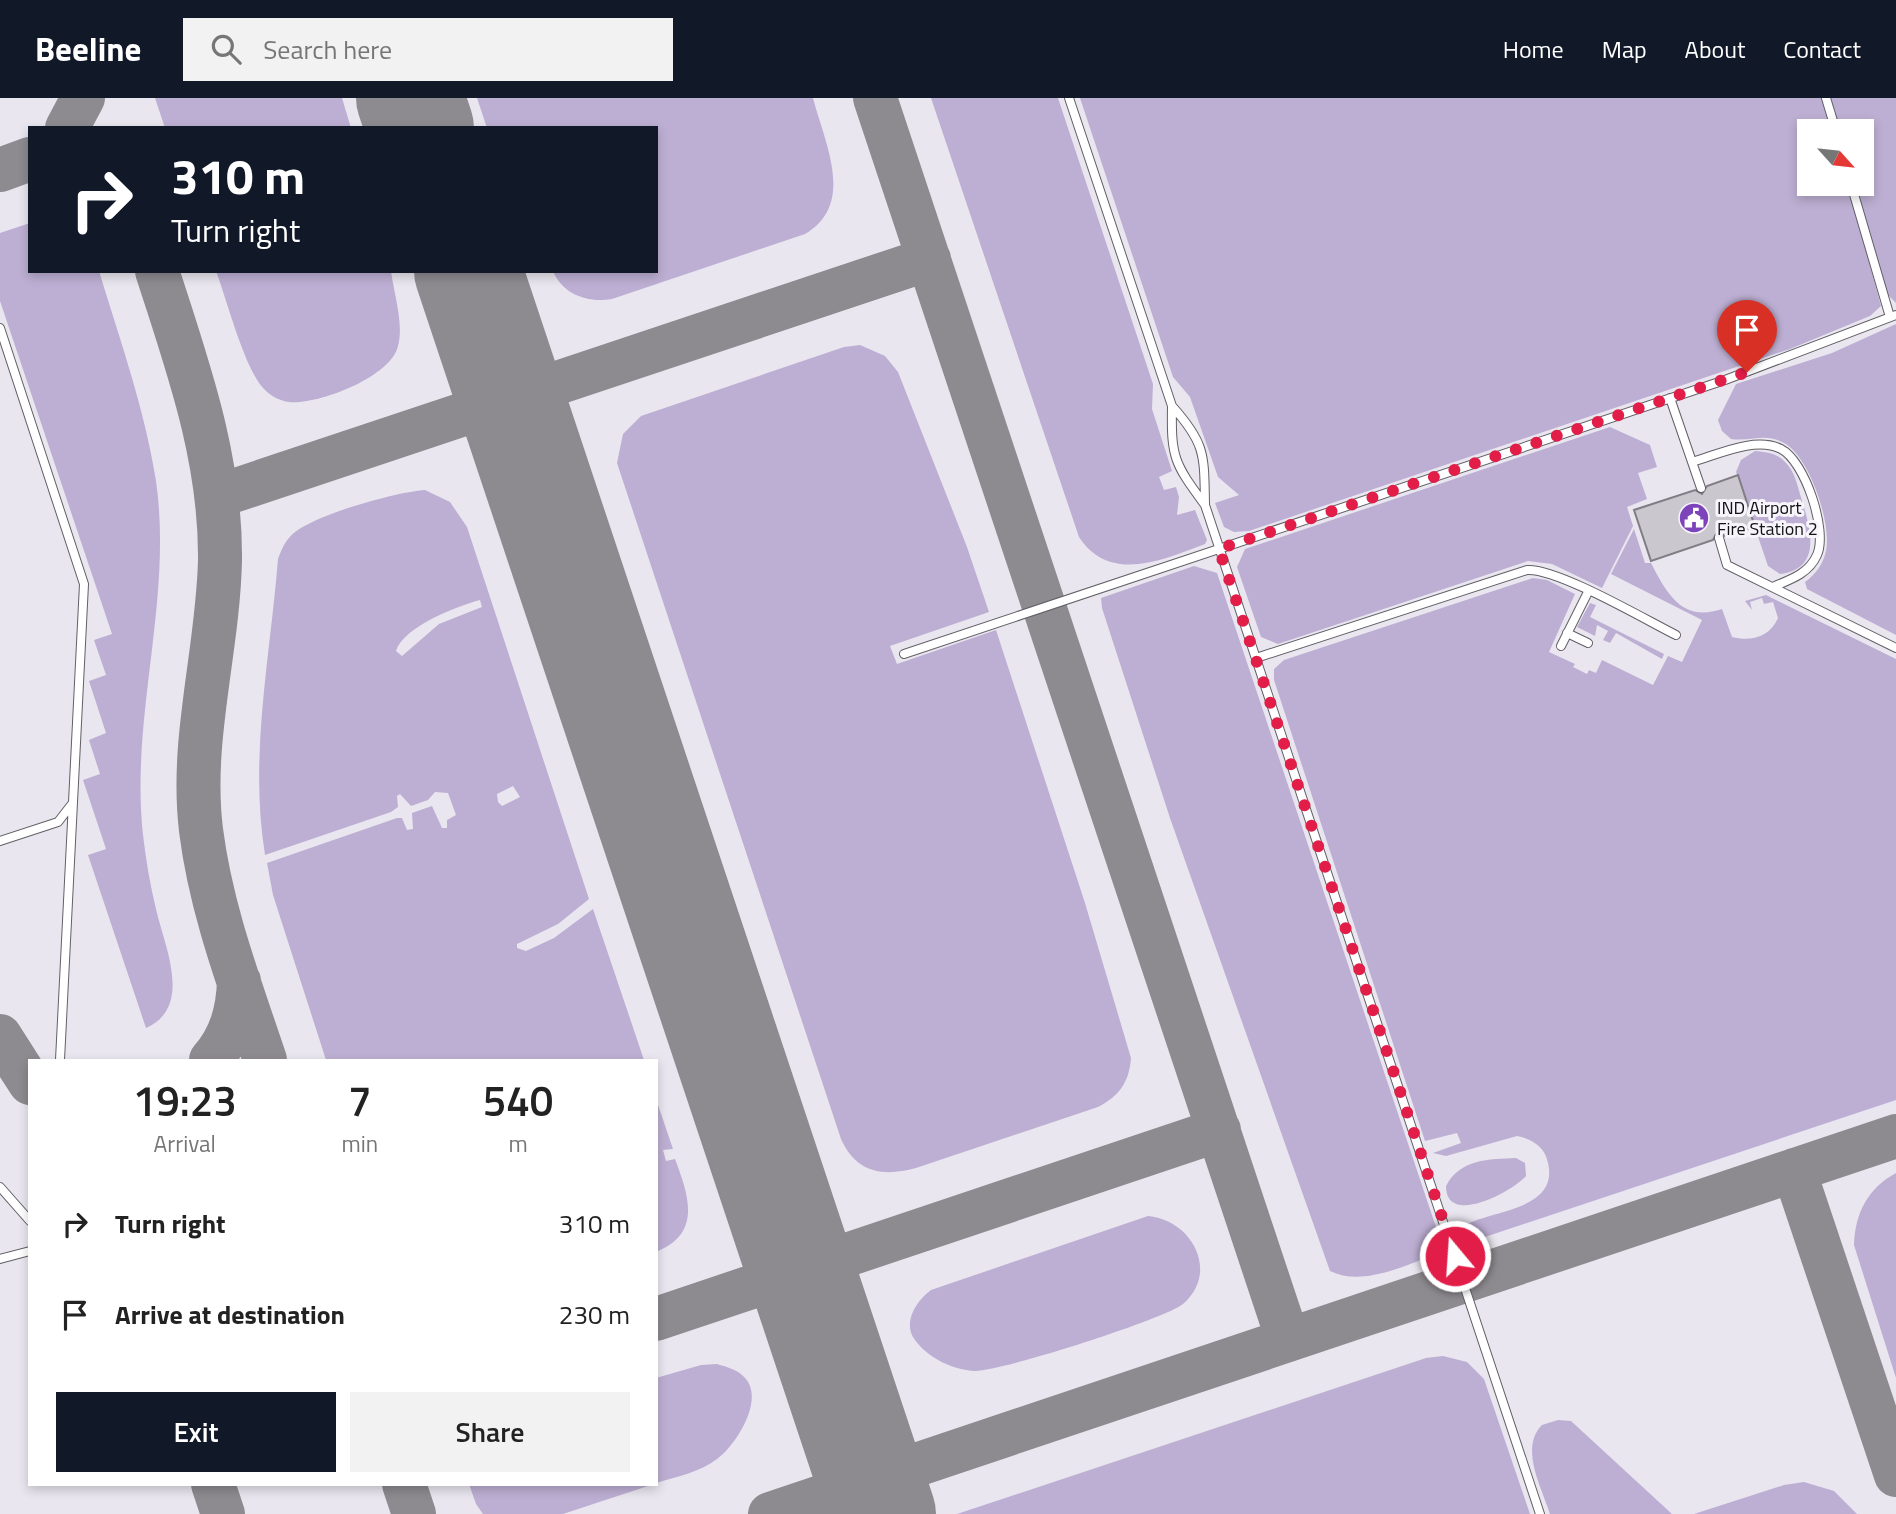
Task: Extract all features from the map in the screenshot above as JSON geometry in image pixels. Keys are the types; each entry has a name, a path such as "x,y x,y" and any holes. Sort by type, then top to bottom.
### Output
{"lane":[{"path":"1069,98 1172,406 1171,446 1180,471 1205,505"},
{"path":"1826,98 1832,119"},
{"path":"904,654 1670,398 1893,316 1856,196"},
{"path":"1,332 80,579 83,597 60,1059"},
{"path":"1670,398 1701,488"},
{"path":"1172,406 1197,434 1204,459 1205,505 1219,549 1541,1514"},
{"path":"1692,462 1766,445 1781,449 1794,459 1802,473 1821,538 1818,554 1810,566 1799,576 1775,586"},
{"path":"1719,538 1727,565 1775,586 1896,648"},
{"path":"1256,658 1527,570 1549,573 1675,635"},
{"path":"1561,646 1588,592"},
{"path":"1567,633 1588,643"},
{"path":"0,841 58,822 73,802"},
{"path":"0,1186 28,1220"},
{"path":"0,1259 28,1252"}],"shaded area":[{"path":"155,98 342,98 350,126 164,126"},
{"path":"477,98 813,98 829,153 833,190 829,207 820,221 805,234 612,299 594,300 577,296 563,286 554,273 658,273 658,126 486,126"},
{"path":"931,98 1058,98 1153,384 1152,409 1172,471 1159,477 1164,490 1176,487 1179,497 1177,515 1195,510 1207,540 1205,544 1154,561 1121,564 1106,560 1092,551 1079,537"},
{"path":"1080,98 1823,98 1829,119 1797,119 1797,196 1851,196 1881,306 1870,316 1790,349 1249,531 1234,532 1224,527 1215,503 1239,495 1218,477 1190,397 1173,377"},
{"path":"1829,98 1896,98 1896,303 1888,295 1859,196 1874,196 1874,119 1835,119"},
{"path":"28,224 28,273 100,273 139,402 156,481 160,525 159,570 142,746 141,791 147,863 169,957 172,991 169,1006 161,1018 146,1028 88,855 106,849 83,780 100,774 89,740 106,733 89,681 106,675 94,640 112,634 0,301 0,233"},
{"path":"217,273 391,273 399,319 398,346 382,368 352,387 302,402 279,399 265,390 258,381 237,334"},
{"path":"1896,324 1896,635 1807,589 1805,582 1821,564 1827,539 1822,508 1810,476 1802,461 1784,443 1770,438 1731,439 1722,431 1718,420 1736,384 1832,353"},
{"path":"860,345 885,356 898,372 967,547 989,612 890,646 897,664 996,630 1085,903 1131,1058 1122,1088 1098,1107 916,1168 892,1172 872,1170 863,1165 854,1159 841,1139 617,463 623,434 641,416 844,347"},
{"path":"1610,427 1650,445 1657,467 1638,473 1647,499 1627,507 1633,526 1602,588 1552,564 1528,561 1278,644 1261,637 1237,567 1245,549"},
{"path":"1755,451 1782,459 1798,485 1808,524 1810,546 1808,556 1793,571 1780,574 1768,566 1736,472 1741,460"},
{"path":"425,490 450,502 467,527 589,899 558,924 517,944 517,948 526,951 554,938 593,909 644,1059 326,1059 273,895 267,863 397,818 402,818 407,830 413,829 412,813 432,806 442,828 447,828 447,820 456,815 448,793 435,792 428,800 411,806 400,794 397,796 398,807 391,812 265,855 259,781 260,744 278,559 289,538 306,525 377,499","holes":["480,600 482,607 439,624 402,656 396,651 409,634 445,612","513,786 520,797 502,806 498,802 497,794"]},
{"path":"1634,529 1645,563 1651,563 1678,603 1697,612 1722,609 1732,637 1753,638 1765,634 1775,624 1778,618 1773,602 1764,604 1762,598 1750,602 1752,610 1745,601 1766,595 1896,659 1896,1100 1461,1245 1459,1235 1465,1225 1534,1199 1549,1179 1548,1163 1544,1152 1537,1145 1517,1136 1446,1156 1433,1153 1461,1143 1457,1133 1425,1141 1274,680 1274,669 1284,660 1533,578 1547,580 1575,594 1549,652 1575,664 1573,667 1587,674 1589,670 1596,673 1602,660 1653,685 1668,656 1682,662 1702,620 1611,574"},
{"path":"1194,566 1217,573 1444,1251 1387,1272 1357,1277 1330,1271 1170,818 1102,608 1101,598"},
{"path":"1590,603 1596,605 1590,617 1664,654 1662,659 1616,633 1610,643 1603,640 1608,631 1597,625 1595,636 1577,627"},
{"path":"658,1105 673,1149 663,1150 666,1161 675,1159 687,1200 686,1224 671,1244 658,1251"},
{"path":"1516,1158 1525,1163 1526,1176 1508,1190 1468,1205 1457,1204 1449,1198 1446,1186 1459,1170 1476,1162"},
{"path":"1896,1173 1896,1378 1854,1245 1857,1222 1865,1203 1878,1186"},
{"path":"1148,1216 1177,1227 1188,1237 1200,1263 1194,1291 1183,1304 1170,1311 1047,1354 975,1371 942,1362 920,1346 911,1333 912,1313 920,1300 931,1290"},
{"path":"1443,1356 1467,1362 1484,1379 1530,1514 957,1514 1426,1358"},
{"path":"717,1364 740,1373 751,1388 750,1410 732,1444 717,1459 696,1471 658,1482 658,1377 701,1365"},
{"path":"1558,1420 1571,1421 1672,1514 1550,1514 1534,1468 1532,1445 1535,1434 1542,1425"},
{"path":"1804,1482 1834,1491 1857,1514 1694,1514 1784,1485"},
{"path":"470,1486 648,1486 563,1514 483,1514"}],"building":[{"name":"IND Airport Fire Station 2","path":"1738,475 1755,527 1725,536 1717,532 1713,540 1651,561 1634,510 1695,490 1702,494 1707,486"}],"taxiway":[{"path":"68,126 83,98"},
{"path":"875,98 1288,1340"},
{"path":"0,170 28,160"},
{"path":"218,496 929,259"},
{"path":"158,273 191,378 209,449 219,522 218,594 199,762 201,830 219,918 265,1059"},
{"path":"212,1059 224,1042 232,1023 239,981"},
{"path":"0,1036 28,1080"},
{"path":"658,1318 1219,1130"},
{"path":"770,1514 1896,1136"},
{"path":"1794,1170 1896,1475"},
{"path":"214,1486 223,1514"},
{"path":"405,1486 414,1514"}],"runway":[{"path":"410,98 419,126"},
{"path":"469,273 882,1514"}],"place":[{"name":"IND Airport Fire Station 2","path":"1694,518"}],"route":[{"path":"1455,1256 1219,549 1747,372"}]}
